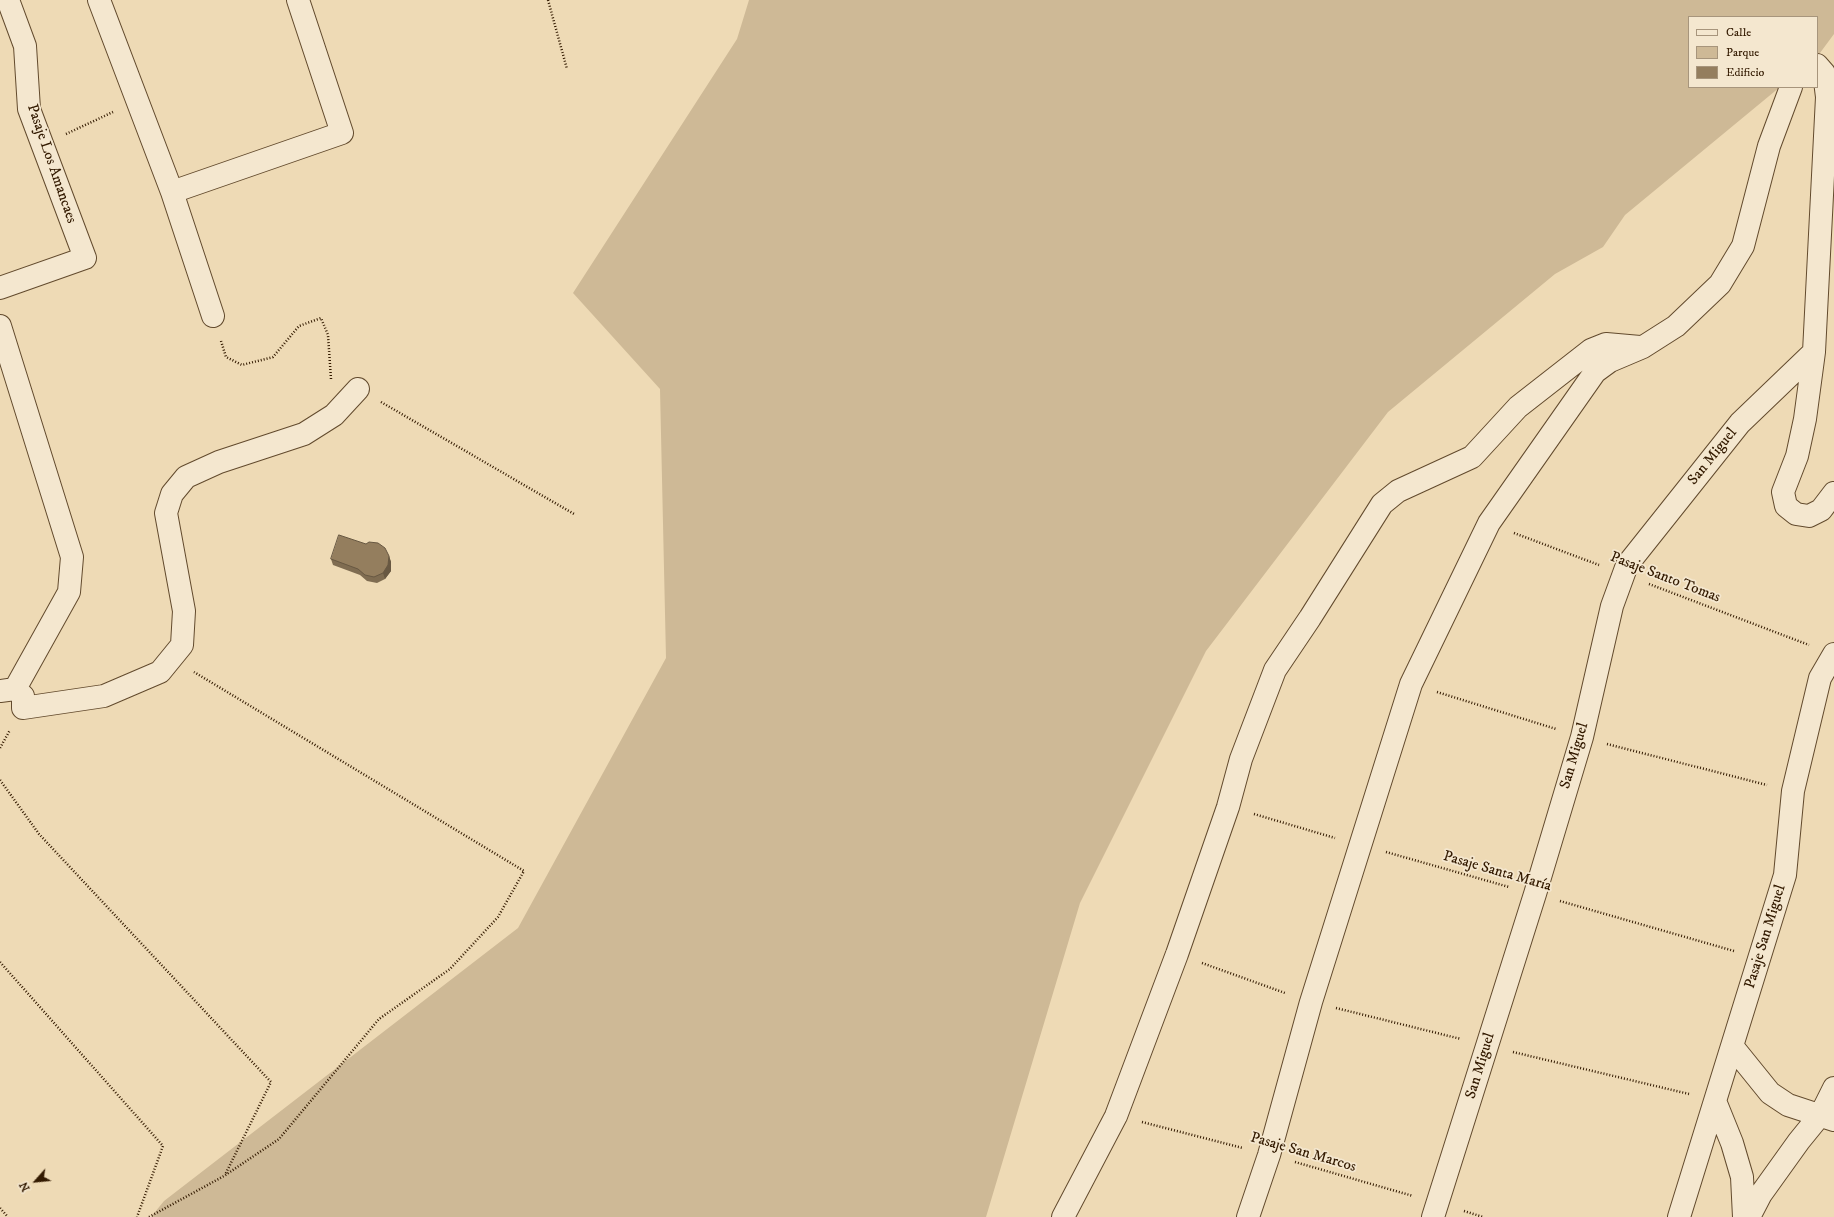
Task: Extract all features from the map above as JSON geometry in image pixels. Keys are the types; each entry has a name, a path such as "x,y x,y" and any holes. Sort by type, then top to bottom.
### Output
{"street":[{"name":"Pasaje Los Amancaes","path":"0,288 84,258 29,109 24,46 8,0"},
{"path":"99,0 172,192 213,316"},
{"path":"172,192 342,133 298,0"},
{"path":"1818,67 1824,74 1827,97 1814,352 1805,419 1797,456 1783,492 1786,506 1796,514 1809,516 1821,510 1834,493"},
{"path":"1248,1217 1269,1154 1310,1002 1411,684 1489,523 1595,372 1610,361 1643,347 1676,326 1720,284 1743,246 1769,146 1791,88"},
{"path":"1815,320 1834,286"},
{"path":"0,326 72,557 69,592 7,690 23,696 22,708 104,696 160,672 182,645 184,611 166,513 172,494 186,477 219,462 304,434 334,415 358,389"},
{"path":"1063,1217 1116,1116 1177,954 1228,807 1240,759 1275,670 1310,618 1382,504 1398,491 1472,457 1518,407 1591,350 1606,344 1643,347"},
{"name":"San Miguel","path":"1435,1210 1535,894 1582,737 1612,606 1627,565 1740,423 1814,352"},
{"name":"Pasaje San Miguel","path":"1679,1217 1785,875 1793,791 1820,678 1834,654"},
{"path":"1732,1046 1770,1094 1788,1105 1828,1117"},
{"path":"1749,1217 1761,1194 1799,1141 1828,1117 1834,1088"},
{"path":"1715,1101 1732,1143 1742,1177 1744,1217"}],"path":[{"path":"548,0 567,69"},
{"path":"42,145 138,100"},
{"path":"213,316 226,357 242,365 273,357 299,326 321,318 328,336 334,415"},
{"path":"358,389 574,514"},
{"name":"Pasaje Santo Tomas","path":"1489,523 1834,654"},
{"path":"149,1217 224,1176 279,1139 379,1019 450,968 498,917 524,871 171,659"},
{"path":"0,780 40,834 271,1082 224,1176"},
{"name":"Pasaje Santa María","path":"1228,807 1759,958"},
{"path":"1177,954 1310,1002 1715,1101"},
{"path":"0,962 163,1146 137,1217"},
{"name":"Pasaje San Marcos","path":"1116,1116 1269,1154 1435,1210 1483,1217"},
{"path":"0,1208 8,1217"}],"green space":[{"path":"749,0 1834,0 1834,34 1818,56 1818,16 1688,16 1688,88 1779,88 1625,215 1603,247 1555,274 1388,412 1206,651 1080,903 986,1217 151,1217 164,1201 518,928 666,658 660,389 573,293 737,39"}],"building":[{"path":"339,535 366,544 369,542 378,543 385,548 389,556 388,565 383,573 374,577 365,575 358,569 331,559"}]}
